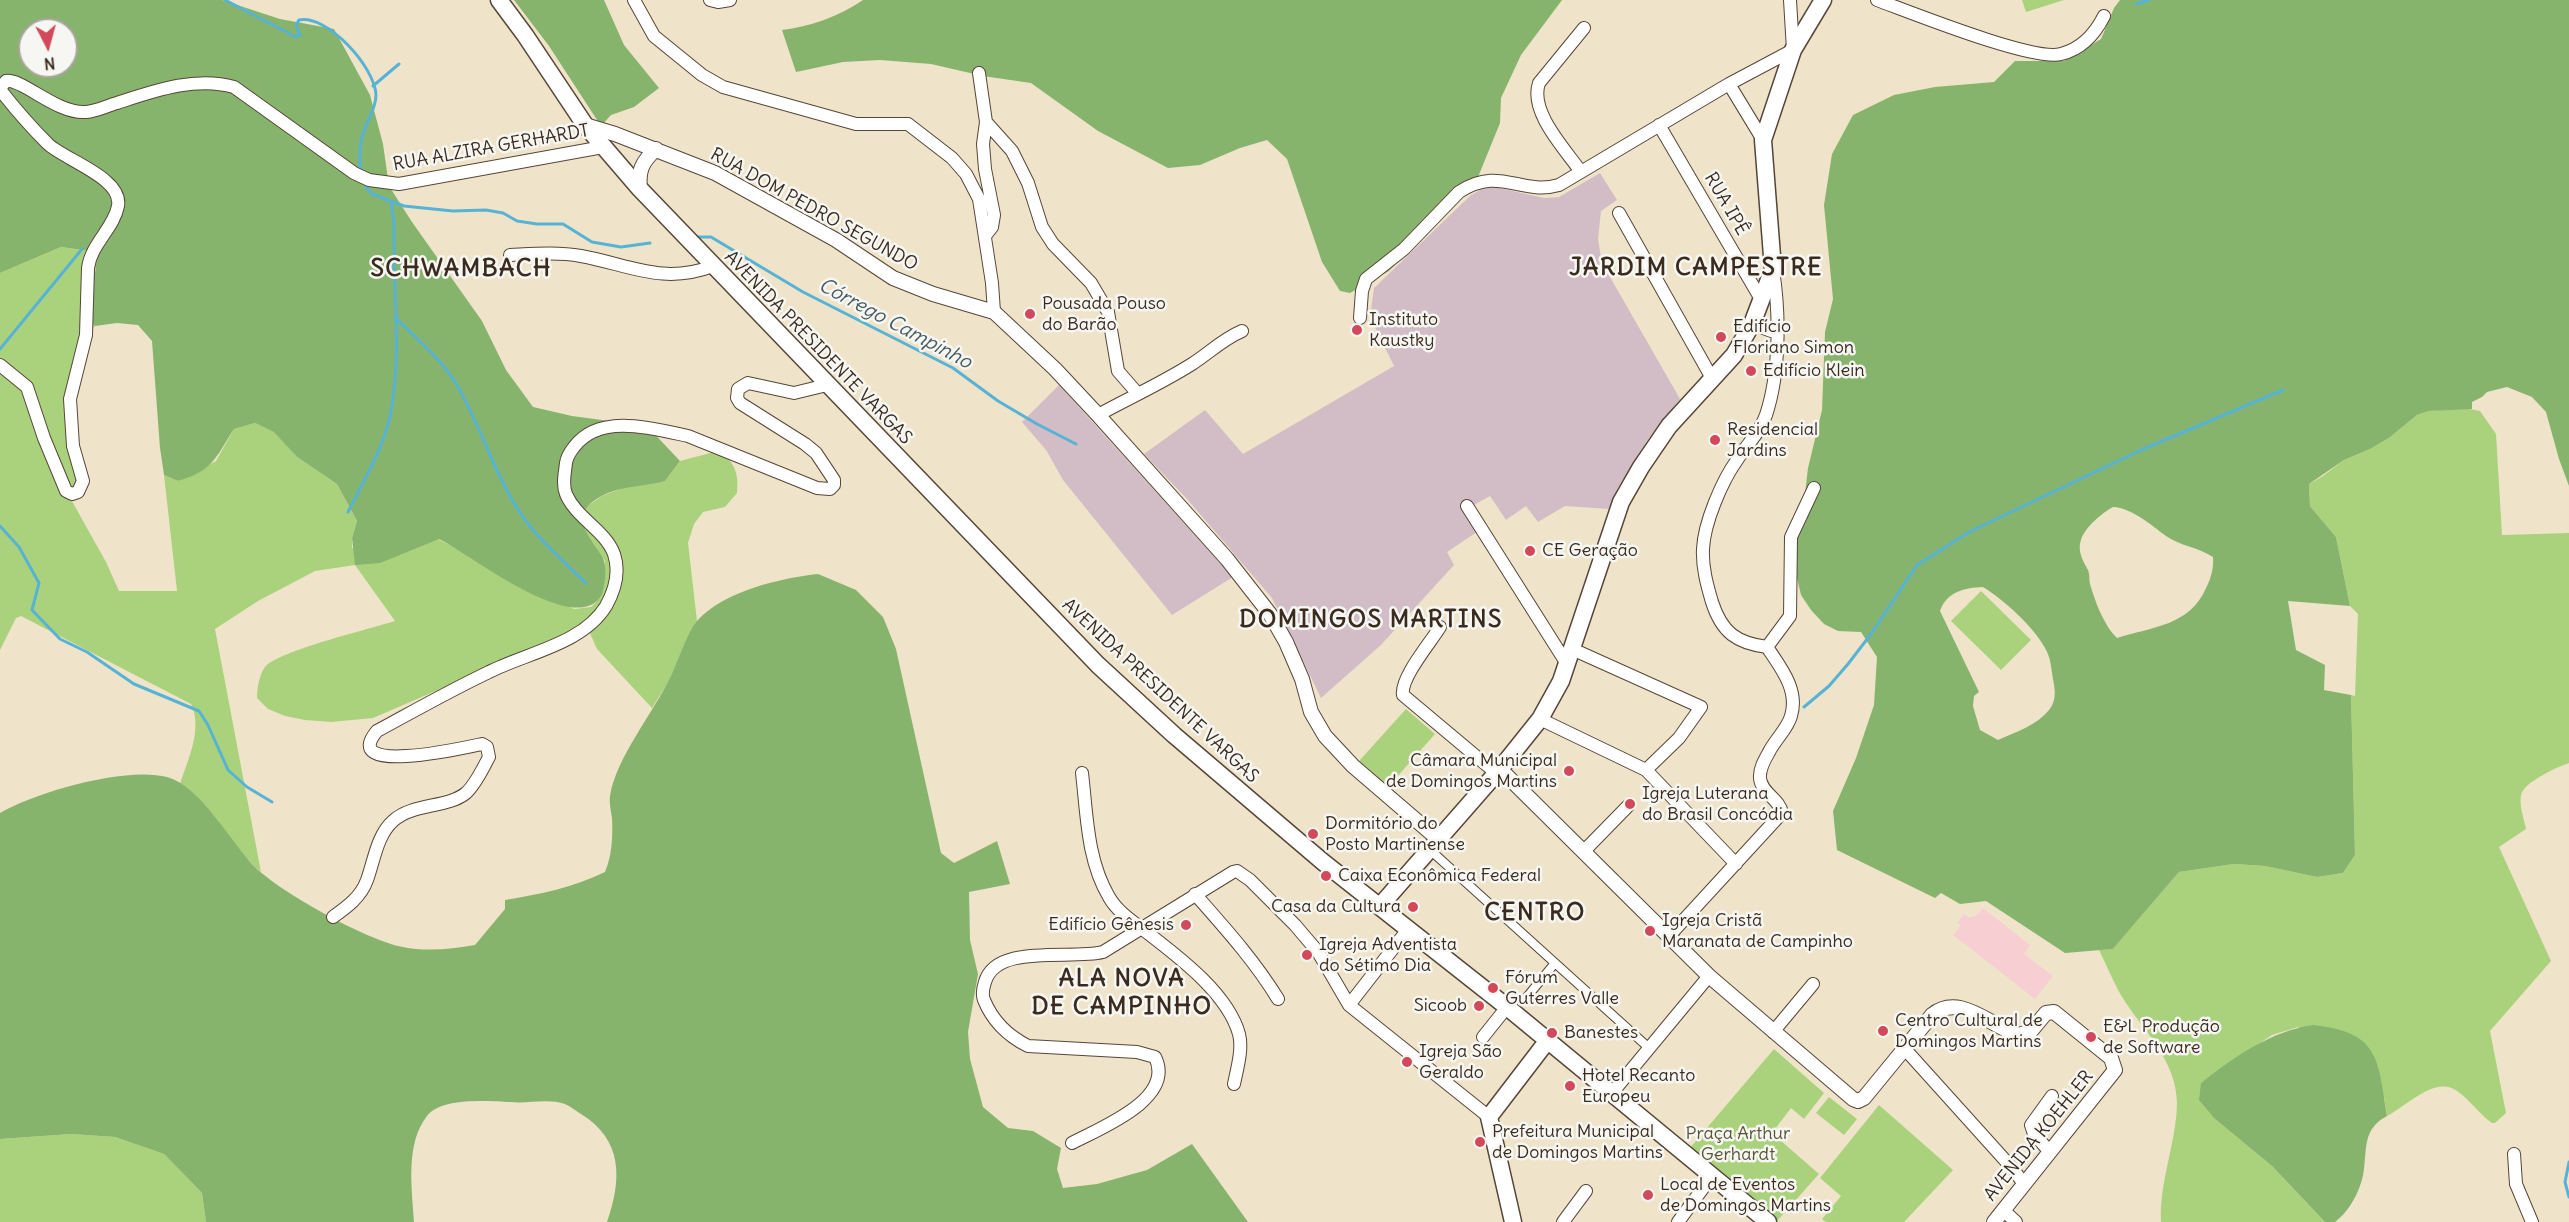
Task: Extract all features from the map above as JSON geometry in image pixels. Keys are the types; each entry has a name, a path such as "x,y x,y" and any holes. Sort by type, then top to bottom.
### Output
{"main road":[{"name":"AVENIDA PRESIDENTE VARGAS","path":"499,0 585,125 640,189 1098,665 1323,862 1548,1040 1768,1222"},
{"path":"1380,906 1498,771 1540,719 1558,690 1621,502 1669,426 1734,355 1752,324 1773,269 1763,140 1793,50 1823,0"},
{"path":"1513,1222 1489,1117 1548,1040"}],"street":[{"path":"634,0 654,36 702,75 723,87 856,124 912,125 952,158 966,174 979,199 994,312 1098,415 1227,559 1270,614 1286,642 1302,679 1311,712 1325,736 1555,963 1649,1048"},
{"path":"710,0 718,2 729,0"},
{"path":"1360,318 1362,291 1366,279 1404,249 1460,192 1471,184 1504,180 1533,189 1545,189 1559,185 1730,84 1793,50 1790,0"},
{"path":"1877,0 2004,44 2052,56 2072,50 2090,38 2104,16"},
{"path":"1581,172 1540,113 1536,92 1539,83 1584,28"},
{"path":"979,74 986,122 983,144 985,169 994,215 992,227 985,236"},
{"name":"RUA ALZIRA GERHARDT","path":"0,365 27,387 44,438 66,491 72,494 78,492 83,481 73,446 70,399 86,335 87,268 98,241 115,214 119,198 113,187 88,168 50,147 2,92 1,87 6,81 13,81 53,105 84,112 100,110 169,88 201,82 234,87 354,174 386,184 399,184 484,170 603,147"},
{"path":"1730,84 1763,140"},
{"path":"986,122 1012,151 1028,183 1042,227 1053,244 1091,283 1108,312 1119,371 1138,394"},
{"name":"RUA DOM PEDRO SEGUNDO","path":"585,125 656,149 715,173 836,240 893,278 933,294 994,312"},
{"name":"RUA IPÊ","path":"1659,125 1762,302"},
{"path":"640,189 638,172 646,158 656,149"},
{"path":"1619,213 1713,380"},
{"path":"510,255 563,254 664,276 689,274 713,266"},
{"path":"1669,936 1782,813 1779,804 1761,783 1760,772 1769,751 1791,717 1794,697 1786,676 1767,647 1747,644 1735,639 1716,613 1705,575 1703,548 1710,520 1726,477 1760,430 1772,394 1777,333 1773,269"},
{"path":"1752,324 1777,333"},
{"path":"1098,415 1189,366 1213,351 1227,337 1242,331"},
{"path":"333,917 357,897 367,881 372,859 393,820 407,812 462,796 473,785 489,757 487,747 482,744 413,756 378,755 371,749 370,744 377,731 492,670 556,645 580,632 605,608 616,584 614,554 608,543 573,505 566,493 564,480 567,456 582,436 599,428 615,425 672,432 688,436 817,488 830,489 834,485 834,480 816,453 740,403 736,394 738,389 748,383 794,393 827,385"},
{"path":"1767,647 1790,616 1791,537 1814,488"},
{"path":"1467,506 1570,657 1701,707 1679,738 1646,770"},
{"path":"1440,627 1407,677 1402,690 1403,695 1498,771 1584,851 1709,976 1853,1099 1858,1101 1864,1098 1904,1048 2024,1184"},
{"path":"1540,719 1646,770 1736,864"},
{"path":"1082,774 1090,848 1109,898 1120,911 1200,975 1232,1018 1239,1034 1240,1044 1234,1083"},
{"path":"1584,851 1628,806"},
{"path":"1072,1143 1141,1104 1158,1079 1159,1064 1155,1057 1137,1052 1028,1046 1002,1028 988,1011 982,996 989,971 998,963 1041,955 1092,955 1103,952 1229,873 1237,872 1250,880 1295,925 1318,952 1349,1005 1489,1117"},
{"path":"1195,894 1241,945 1278,999"},
{"path":"1349,1005 1408,928"},
{"path":"1526,998 1555,963"},
{"path":"1612,1093 1709,976"},
{"path":"1773,1032 1813,984"},
{"path":"1483,1037 1507,1007"},
{"name":"AVENIDA KOEHLER","path":"1904,1048 1942,1007 1960,1007 2019,1035 2031,1031 2050,1012 2059,1015 2111,1058 2115,1070 1994,1222"},
{"path":"2050,1152 2034,1134 2031,1125 2052,1096"},
{"path":"2514,1154 2516,1184 2532,1222"},
{"path":"1678,1222 1712,1176"},
{"path":"1563,1222 1586,1191"},
{"path":"2003,1210 2016,1222"}],"shaded area":[{"path":"1600,173 1617,200 1601,211 1598,239 1602,263 1680,399 1648,439 1617,489 1609,509 1565,506 1538,522 1526,506 1506,520 1490,496 1463,511 1477,532 1447,552 1454,565 1381,645 1321,698 1272,598 1187,499 1144,454 1205,410 1243,454 1394,366 1370,317 1374,288 1471,195 1482,189 1495,187 1544,198 1559,197"},
{"path":"1059,385 1233,577 1172,615 1063,480 1046,450 1022,422"},
{"path":"1983,908 2030,945 2024,954 2053,976 2035,999 1953,935 1961,925 1958,922 1964,914 1970,918 1975,917"}],"green space":[{"path":"0,0 222,0 280,19 334,29 370,95 383,144 389,186 482,321 506,370 533,407 572,416 647,426 680,461 665,481 605,494 596,499 584,512 584,526 605,564 605,582 601,597 586,607 567,606 544,600 439,539 380,563 355,565 352,538 357,521 337,484 297,457 274,432 255,423 234,429 218,455 199,473 178,481 164,475 152,341 138,325 117,323 95,326 88,316 89,290 96,269 90,251 61,247 0,273"},
{"path":"514,0 604,0 624,45 659,88 634,107 611,115 601,126 549,46"},
{"path":"863,0 1562,0 1521,55 1501,98 1500,123 1476,182 1389,271 1350,293 1340,291 1322,262 1287,159 1267,140 1240,148 1200,165 1168,168 1098,131 1031,83 983,76 931,64 880,60 843,62 796,72 782,30 824,20"},
{"path":"2022,0 2064,0 2026,12"},
{"path":"2120,0 2569,0 2569,486 2546,412 2532,397 2507,387 2487,392 2472,402 2472,409 2429,411 2417,415 2389,438 2344,460 2309,484 2310,506 2336,537 2350,606 2288,601 2296,650 2325,665 2324,690 2351,695 2355,855 2343,873 2317,877 2265,866 2234,864 2179,872 2113,949 2065,953 1986,901 1960,904 1941,893 1935,898 1837,850 1833,811 1856,758 1874,705 1877,657 1861,632 1838,631 1824,624 1811,610 1801,595 1792,557 1808,468 1822,410 1825,332 1833,299 1824,205 1832,154 1853,115 1894,95 1935,87 1994,82 2015,61 2064,61 2101,39 2114,8","holes":["2113,507 2127,510 2171,539 2213,557 2212,573 2208,584 2199,601 2190,610 2180,618 2168,623 2117,638 2108,627 2097,605 2080,548 2083,535 2090,525","1983,587 2017,614 2040,640 2050,663 2055,695 2049,710 2038,720 1998,740 1980,730 1973,706 1974,696 1979,692 1940,611 1947,599 1957,592"]},
{"path":"61,247 90,251 96,269 89,290 88,316 95,326 84,338 69,413 83,484 68,494 106,562 119,591 177,591 164,475 178,481 216,461 234,429 255,423 275,432 297,457 337,484 357,521 352,538 352,548 409,550 438,539 574,609 591,607 602,596 605,561 586,532 583,519 586,507 602,496 628,486 665,481 680,461 718,451 724,455 735,469 737,493 725,507 703,512 694,524 688,543 697,621 669,681 652,708 597,649 589,631 561,637 373,718 331,722 285,716 268,709 257,698 261,674 265,667 287,654 395,621 355,565 315,571 258,601 215,629 261,872 250,862 203,803 180,784 195,734 191,704 21,616 16,618 0,650 0,273"},
{"path":"2464,408 2480,411 2496,434 2502,535 2569,533 2569,763 2542,776 2523,790 2521,804 2526,829 2499,847 2551,961 2490,1031 2506,1113 2492,1123 2457,1091 2448,1087 2440,1087 2430,1089 2387,1116 2384,1097 2298,1027 2272,1035 2201,1083 2215,1119 2272,1166 2325,1222 2161,1222 2163,1192 2176,1119 2176,1089 2166,1061 2124,1000 2099,950 2113,949 2179,872 2234,864 2265,866 2317,877 2343,873 2355,855 2351,695 2355,696 2358,614 2350,606 2336,537 2310,506 2309,484 2344,460 2389,438 2417,415 2429,411"},
{"path":"818,574 856,590 883,617 896,649 941,853 954,863 997,841 1010,884 969,892 970,940 978,974 968,1032 970,1059 983,1107 1008,1128 1033,1131 1061,1148 1057,1169 1063,1188 1097,1184 1147,1170 1192,1144 1248,1222 607,1222 615,1191 616,1176 612,1148 595,1124 567,1105 552,1101 454,1103 434,1110 427,1116 415,1140 413,1153 411,1181 414,1222 206,1222 202,1193 164,1154 115,1137 71,1134 0,1139 0,813 35,797 82,783 129,775 167,777 180,782 192,791 215,816 246,857 267,877 304,902 347,926 403,947 439,949 475,945 505,909 505,900 556,890 605,872 612,846 610,799 614,781 627,751 663,692 697,621 708,611 737,594 787,579"},
{"path":"1981,591 2031,640 2001,670 1951,621"},
{"path":"1406,709 1435,734 1388,787 1359,761"},
{"path":"2313,1025 2351,1034 2371,1051 2381,1078 2387,1116 2379,1121 2370,1133 2366,1146 2363,1176 2358,1191 2346,1212 2335,1222 2325,1222 2272,1166 2215,1119 2199,1100 2201,1083 2240,1055 2282,1033"},
{"name":"Praça Arthur Gerhardt","path":"1774,1049 1824,1093 1804,1119 1791,1108 1772,1133 1819,1174 1776,1222 1689,1149"},
{"path":"1829,1097 1857,1119 1844,1135 1816,1113"},
{"path":"1879,1105 1953,1170 1904,1222 1826,1222 1822,1219 1841,1196 1820,1178"},
{"path":"71,1134 115,1137 164,1154 202,1193 206,1222 0,1222 0,1139"}],"waterway":[{"name":"Córrego Campinho","path":"225,0 296,37 300,35 296,25 299,20 310,20 323,25 359,57 374,83 376,95 375,105 361,143 361,170"},
{"path":"2136,4 2149,0"},
{"path":"373,86 399,64"},
{"name":"Córrego Campinho","path":"366,187 372,194 404,206 453,211 486,210 503,213 517,221 563,224 592,242 621,247 650,243"},
{"path":"348,512 383,441 394,392 396,320 394,224 391,201"},
{"name":"Córrego Campinho","path":"697,237 711,237 803,292 953,368 998,401 1076,444"},
{"path":"0,349 82,249"},
{"path":"396,318 435,356 455,382 473,415 504,484 523,517 545,543 586,583"},
{"path":"1804,707 1829,686 1848,664 1917,565 1969,532 2141,450 2283,390"},
{"path":"0,526 19,547 39,583 32,610 60,639 87,652 134,684 199,711 208,725 228,770 247,787 272,802"},
{"path":"2569,1162 2565,1182 2569,1197"}],"place":[{"name":"Pousada Pouso do Barão","path":"1030,314"},
{"name":"Instituto Kaustky","path":"1357,330"},
{"name":"Edifício Floriano Simon","path":"1721,337"},
{"name":"Edifício Klein","path":"1751,371"},
{"name":"Residencial Jardins","path":"1715,440"},
{"name":"CE Geração","path":"1530,551"},
{"name":"Câmara Municipal de Domingos Martins","path":"1569,771"},
{"name":"Igreja Luterana do Brasil Concódia","path":"1630,804"},
{"name":"Dormitório do Posto Martinense","path":"1313,834"},
{"name":"Caixa Econômica Federal","path":"1326,876"},
{"name":"Casa da Cultura","path":"1413,907"},
{"name":"Edifício Gênesis","path":"1186,925"},
{"name":"Igreja Cristã Maranata de Campinho","path":"1650,931"},
{"name":"Igreja Adventista do Sétimo Dia","path":"1307,955"},
{"name":"Fórum Guterres Valle","path":"1493,988"},
{"name":"Sicoob","path":"1479,1006"},
{"name":"Centro Cultural de Domingos Martins","path":"1883,1031"},
{"name":"Banestes","path":"1552,1033"},
{"name":"E&L Produção de Software","path":"2091,1037"},
{"name":"Igreja São Geraldo","path":"1407,1062"},
{"name":"Hotel Recanto Europeu","path":"1570,1086"},
{"name":"Prefeitura Municipal de Domingos Martins","path":"1480,1142"},
{"name":"Local de Eventos de Domingos Martins","path":"1648,1195"}],"district":[{"name":"JARDIM CAMPESTRE","path":"1696,268"},
{"name":"SCHWAMBACH","path":"461,269"},
{"name":"DOMINGOS MARTINS","path":"1371,620"},
{"name":"CENTRO","path":"1535,913"},
{"name":"ALA NOVA DE CAMPINHO","path":"1122,993"}]}
